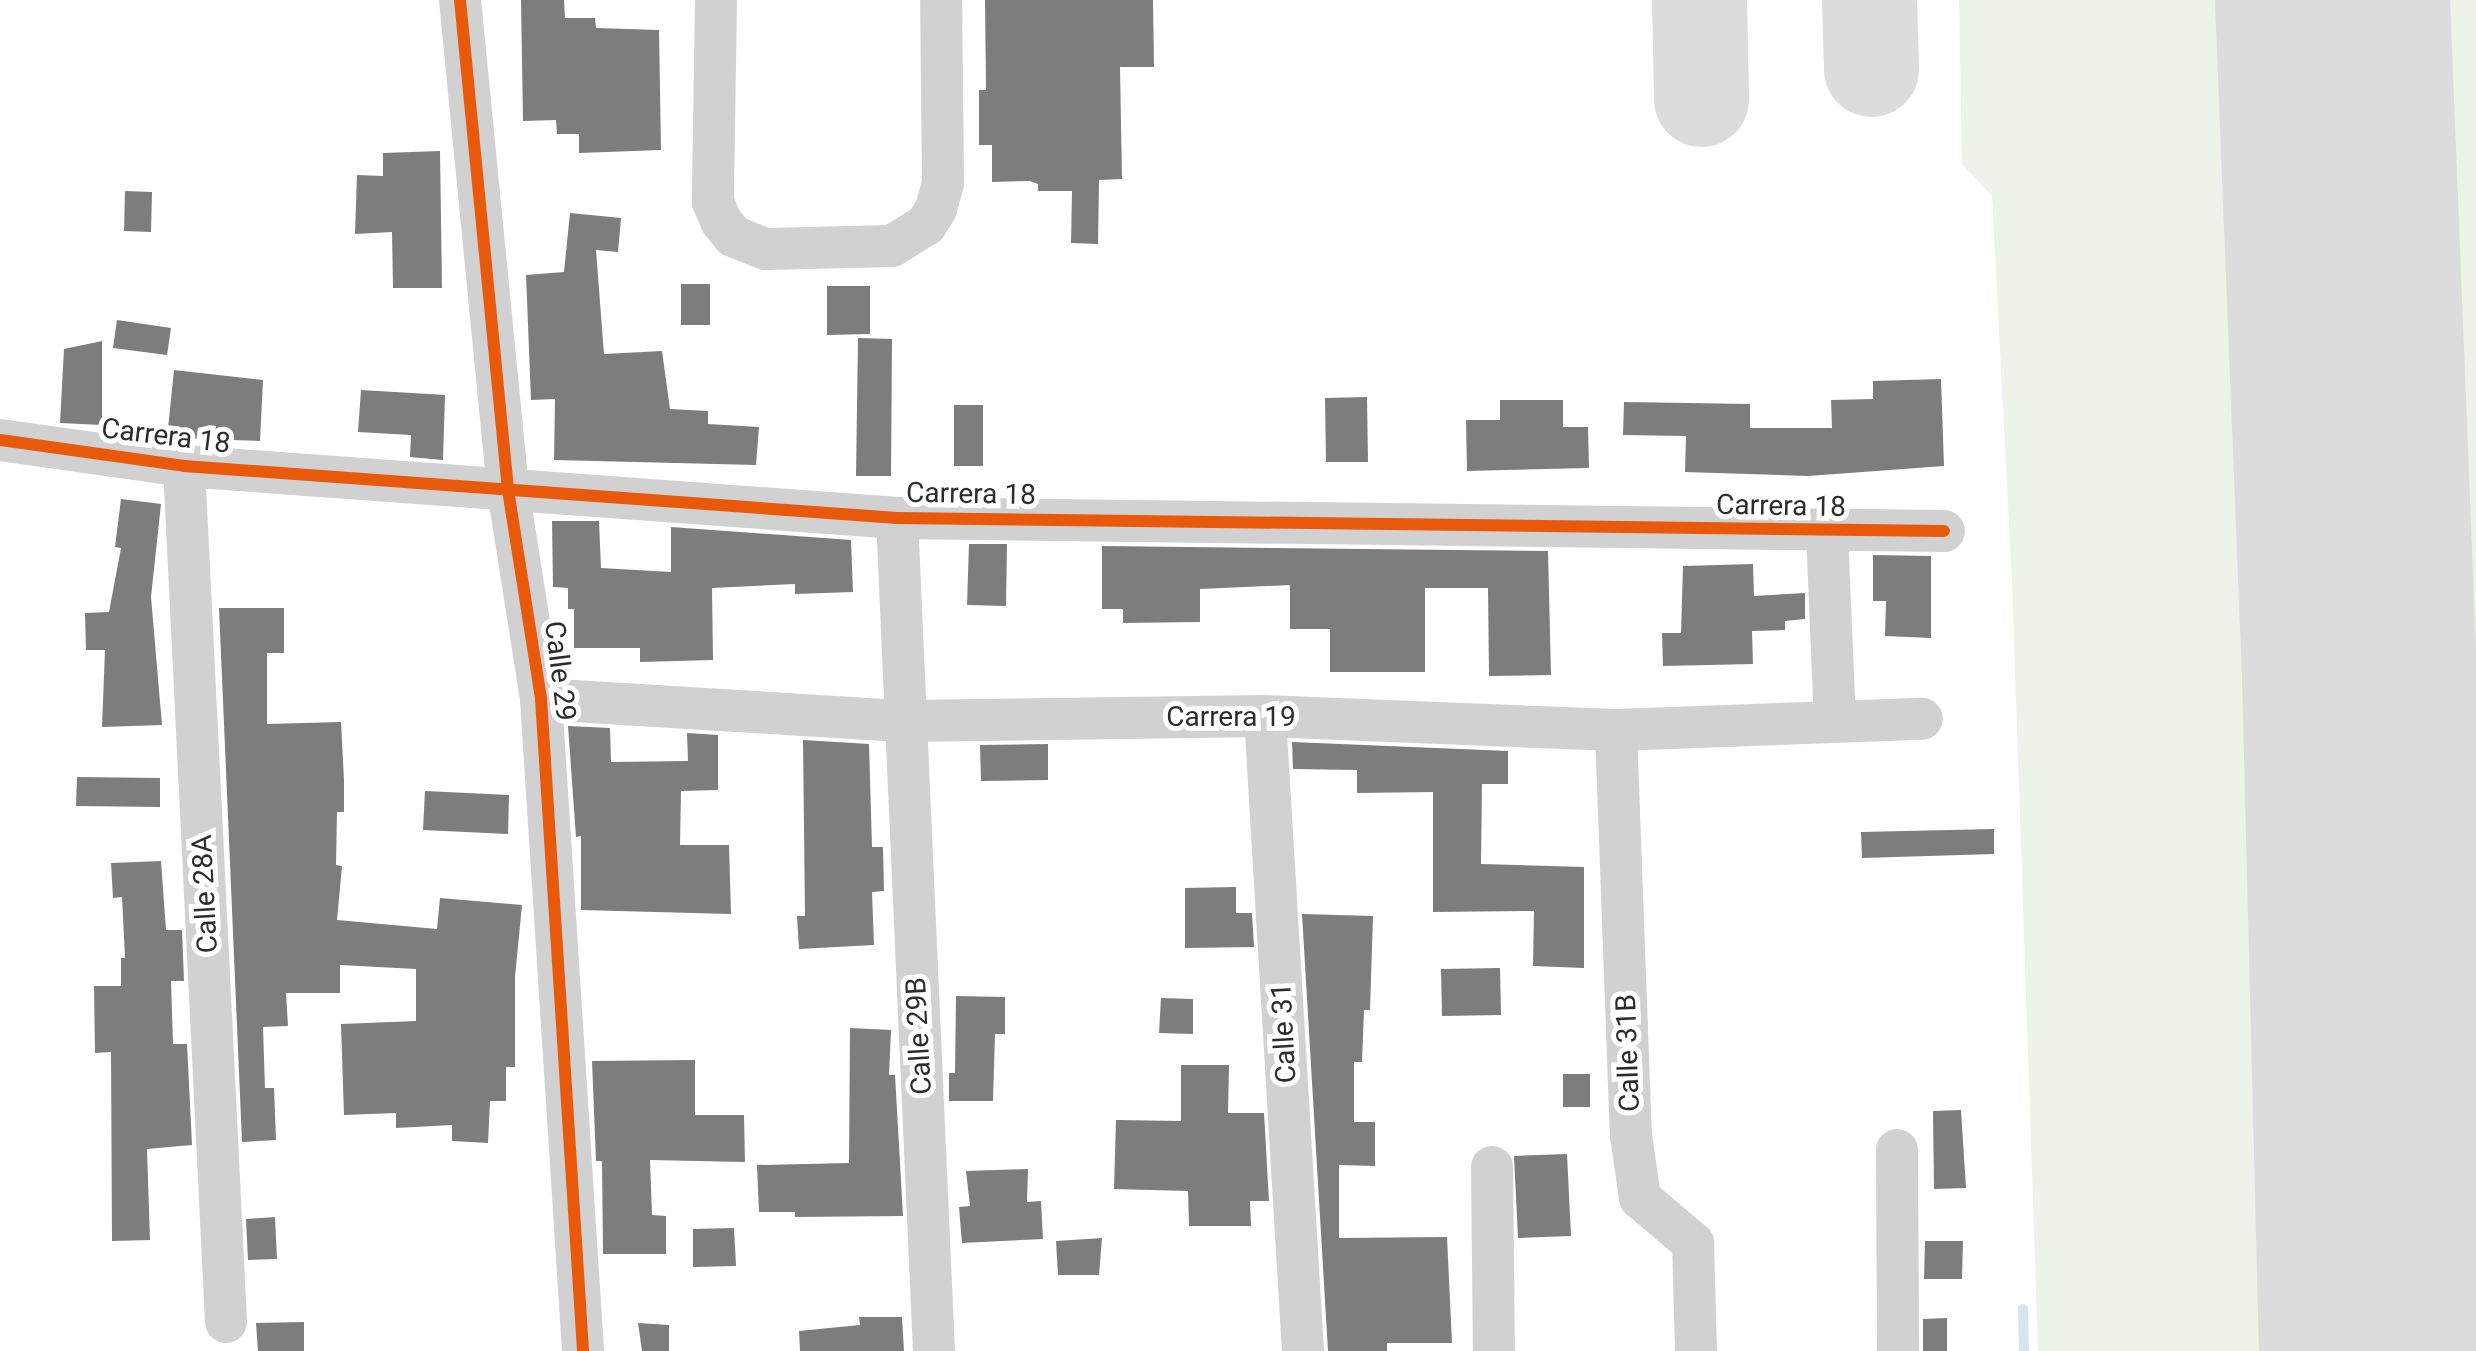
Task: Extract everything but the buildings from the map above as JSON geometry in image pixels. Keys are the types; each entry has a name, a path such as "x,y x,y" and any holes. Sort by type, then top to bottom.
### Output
{"street":[{"name":"Calle 29","path":"460,0 508,490 540,698 582,1351"},
{"path":"716,0 713,202 720,221 733,236 766,249 892,246 926,225 936,209 942,183 941,0"},
{"name":"Carrera 18","path":"0,440 184,466 897,518 1944,531"},
{"name":"Calle 28A","path":"184,466 226,1322"},
{"name":"Calle 29B","path":"897,518 934,1351"},
{"path":"1827,532 1835,721"},
{"name":"Carrera 19","path":"540,698 904,721 1265,716 1616,730 1922,719"},
{"name":"Calle 31","path":"1265,716 1303,1351"},
{"name":"Calle 31B","path":"1616,730 1631,1135 1640,1198 1693,1243 1696,1351"},
{"path":"1897,1150 1898,1351"},
{"path":"1492,1167 1494,1351"}],"shaded area":[{"path":"1959,0 2249,0 2289,1351 2038,1351 2012,583 1992,196 1962,164"},
{"path":"2404,0 2476,0 2476,1351 2444,1351"}],"waterway":[{"path":"2023,1309 2024,1351"}],"taxiway":[{"path":"1699,0 1701,99"},
{"path":"1869,0 1871,69"}],"runway":[{"path":"2332,0 2359,676 2376,1351"}],"cycle path":[{"path":"460,0 508,490 541,699 583,1351"},
{"path":"0,440 184,466 897,518 1944,531"}]}
